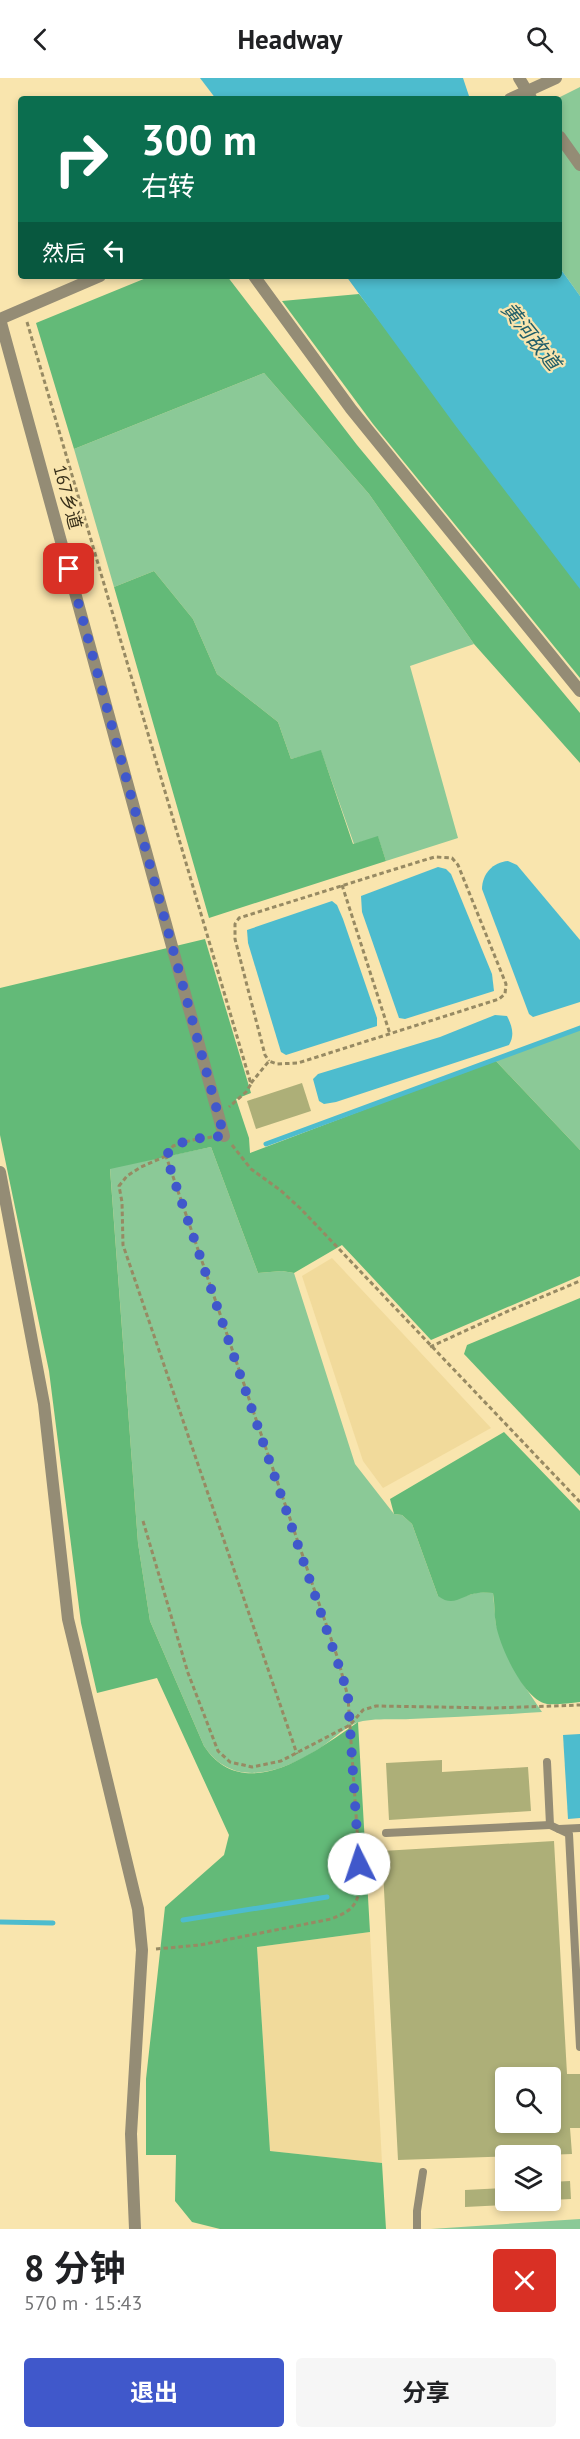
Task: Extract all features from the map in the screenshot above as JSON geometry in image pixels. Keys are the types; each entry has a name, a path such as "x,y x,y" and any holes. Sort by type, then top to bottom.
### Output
{"street":[{"path":"519,78 529,96 556,78"},
{"path":"562,140 580,165"},
{"path":"0,319 93,279"},
{"path":"256,279 351,409 580,691"},
{"name":"167乡道","path":"0,319 224,1136"},
{"path":"0,1172 44,1404 68,1619 138,1910 142,1950 131,2134 135,2229"}],"lane":[{"path":"547,1762 550,1825"},
{"path":"386,1833 550,1825 570,1834 576,1884 580,2047"},
{"path":"559,1829 580,1828"},
{"path":"417,2229 417,2211 423,2172"}],"path":[{"path":"24,309 251,1083"},
{"path":"435,857 452,858 458,865 506,984 505,994 499,999 390,1034 298,1063 278,1064 269,1061 265,1055 235,939 235,924 240,918 342,885 435,857"},
{"path":"342,885 390,1034"},
{"path":"218,1114 246,1092 269,1061"},
{"path":"297,1754 123,1245 122,1202 119,1186 127,1176 166,1156 173,1146 192,1140 224,1136 251,1169 300,1208 580,1502"},
{"path":"142,1950 200,1946 331,1919 350,1911 357,1901 361,1887 348,1697 338,1659 166,1156"},
{"path":"430,1347 580,1281"},
{"path":"143,1521 188,1673 218,1750 230,1762 252,1767 281,1761 350,1725 363,1710 376,1706 494,1708 580,1705"}],"shaded area":[{"path":"332,1258 491,1428 383,1488 363,1461 302,1276"},
{"path":"370,1932 382,2163 270,2151 257,1947"}],"green space":[{"path":"580,87 580,296 562,271 562,96"},
{"path":"144,279 229,279 357,445 580,713 580,763 474,644 369,494 264,373 74,449 36,323"},
{"path":"359,294 580,580 580,678 373,424 282,301"},
{"path":"264,373 369,494 474,644 410,666 458,838 386,861 378,837 354,844 321,751 291,759 278,722 217,674 193,619 154,571 114,587 74,449"},
{"path":"154,571 193,619 217,674 278,722 291,759 321,750 353,844 378,836 386,861 209,918 114,587"},
{"path":"205,939 251,1093 236,1099 249,1138 250,1153 495,1060 580,1150 580,1276 431,1340 342,1245 294,1273 282,1271 258,1273 211,1147 110,1169 138,1543 150,1621 204,1746 221,1764 239,1772 260,1773 281,1768 302,1758 358,1722 370,1932 257,1947 270,2151 382,2163 386,2229 220,2229 192,2222 175,2201 176,2155 146,2155 146,2079 165,1907 224,1855 229,1835 157,1678 97,1693 81,1623 49,1371 0,1135 0,988"},
{"path":"580,1030 580,1150 495,1060"},
{"path":"211,1147 258,1273 282,1271 294,1273 355,1464 394,1514 402,1515 412,1524 438,1596 459,1598 479,1592 493,1593 496,1625 519,1678 542,1712 359,1722 303,1758 273,1770 258,1773 229,1768 216,1759 204,1746 150,1621 138,1543 110,1168"},
{"path":"580,1298 580,1476 464,1354 467,1345"},
{"path":"504,1432 580,1511 580,1702 547,1704 530,1693 514,1671 502,1646 496,1625 493,1593 472,1594 453,1601 438,1596 412,1524 402,1515 394,1514 390,1499"},
{"path":"580,2219 580,2229 431,2229"}],"water":[{"path":"200,78 463,78 469,96 214,96"},
{"name":"黄河故道","path":"562,271 580,296 580,589 455,425 348,279 562,279"},
{"path":"508,861 517,865 580,940 580,1002 533,1017 529,1014 482,889 484,878 489,870 493,866"},
{"path":"438,867 446,869 451,874 492,974 494,991 405,1019 399,1018 362,912 361,896"},
{"path":"332,901 337,905 343,919 377,1018 377,1026 286,1055 281,1052 248,943 247,930"},
{"path":"495,1015 507,1016 509,1020 512,1034 509,1045 336,1102 324,1104 319,1101 313,1079 318,1074 440,1037"},
{"path":"580,1734 580,1818 568,1819 563,1735"}],"building":[{"path":"302,1083 311,1111 256,1129 247,1101"},
{"path":"442,1760 442,1772 528,1767 531,1811 389,1820 386,1763"},
{"path":"554,1841 567,2074 580,2074 580,2128 570,2128 572,2154 561,2154 561,2145 495,2145 495,2157 398,2160 382,1851"},
{"path":"561,2181 570,2181 571,2199 561,2199"},
{"path":"495,2188 495,2206 465,2207 465,2190"}],"waterway":[{"path":"266,1144 580,1028"},
{"path":"183,1920 327,1897"},
{"path":"0,1922 53,1923"}],"route":[{"path":"69,569 224,1136 192,1140 173,1146 166,1156 338,1659 348,1697 359,1864"}]}
